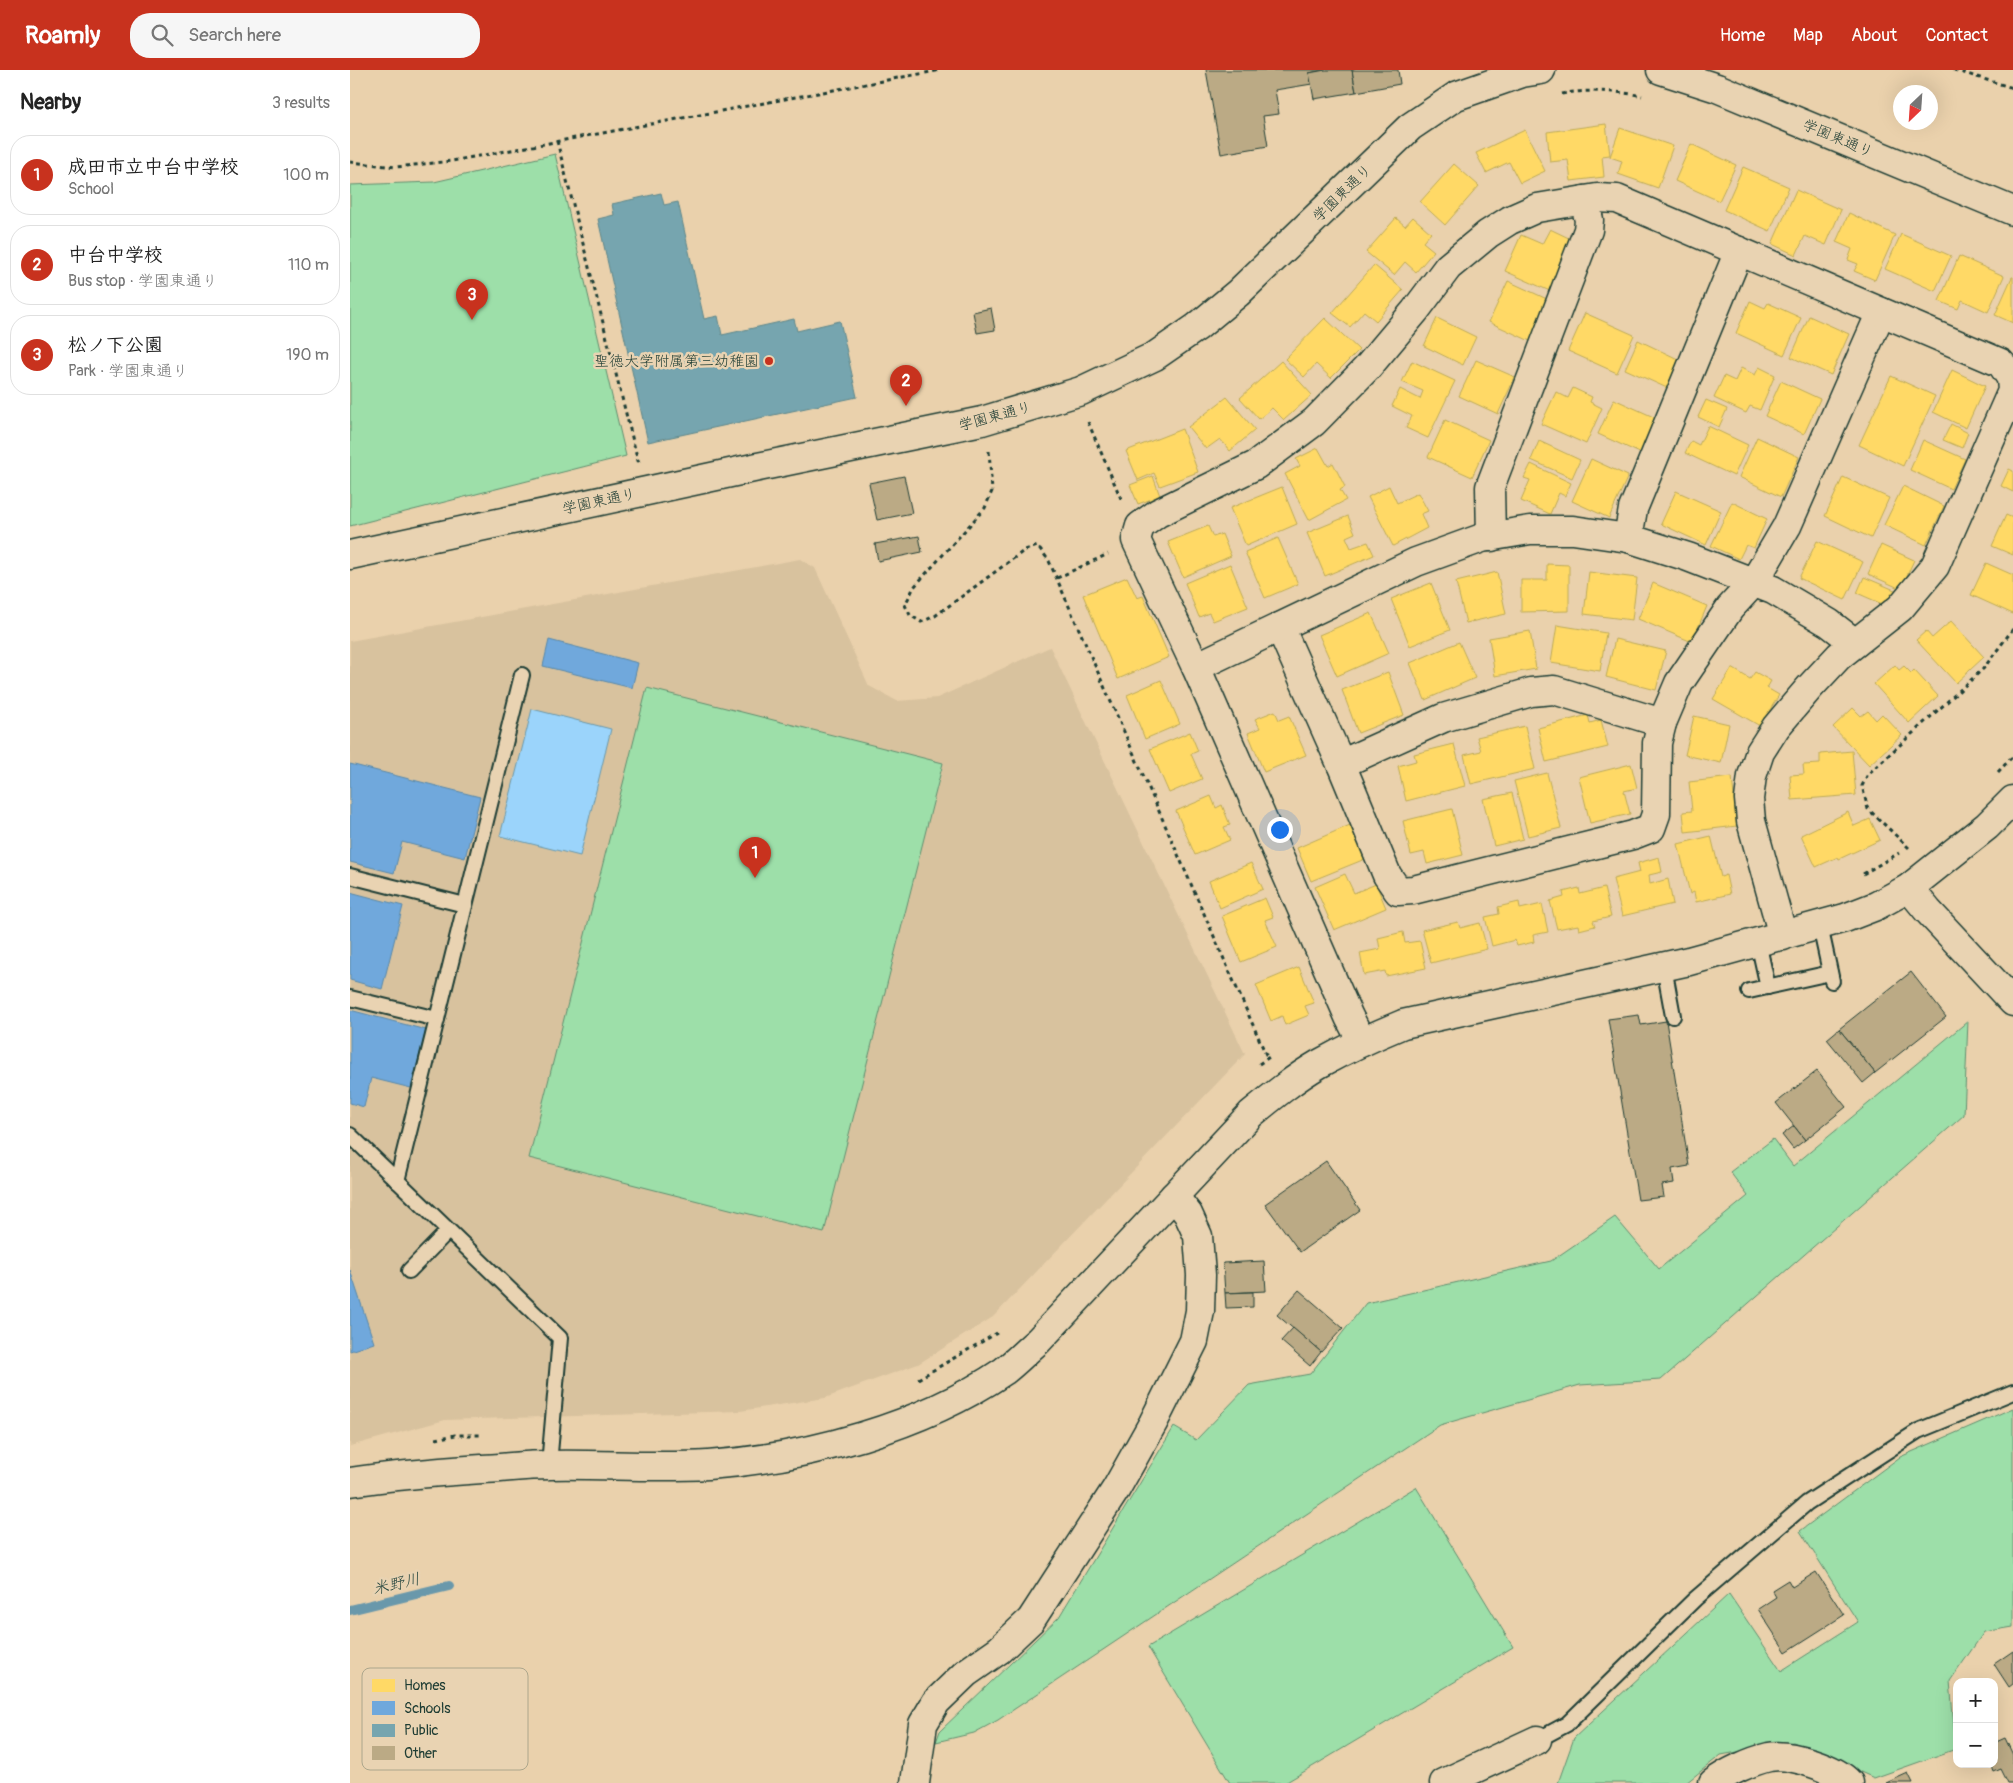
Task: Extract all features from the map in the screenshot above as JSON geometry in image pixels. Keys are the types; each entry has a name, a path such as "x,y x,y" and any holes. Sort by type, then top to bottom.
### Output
{"street":[{"name":"学園東通り","path":"350,555 982,421 1080,391 1155,356 1198,327 1238,293 1410,126 1456,96 1522,73 1541,70"},
{"name":"学園東通り","path":"1661,70 1717,88 2013,211"},
{"path":"1362,1042 1349,1017 1196,667 1136,540 1140,526 1158,512 1256,465 1314,422 1367,368 1415,311 1448,267 1488,234 1510,220 1537,208 1597,198 1617,199 2001,363 2011,378 2012,391 1935,566 1900,608 1839,656 1776,727 1760,752 1752,776 1751,821 1770,939"},
{"path":"1491,537 1490,486 1588,230 1589,220 1584,200"},
{"path":"1628,538 1633,509 1740,251"},
{"path":"1280,627 1341,764 1387,875 1398,891 1413,890 1633,835 1651,828 1656,814 1657,743 1662,723 1679,683 1730,608 1754,582 1787,526 1881,312"},
{"path":"1196,667 1416,562 1491,537 1530,530 1573,530 1628,538 1688,557 1773,590 1829,623 1855,643"},
{"path":"1341,764 1443,718 1531,692 1554,690 1662,723"},
{"path":"350,1482 420,1473 549,1465 708,1465 764,1458 808,1451 858,1437 938,1408 974,1390 1012,1364 1038,1340 1251,1114 1282,1089 1318,1065 1362,1042 1403,1024 1664,967 1846,918 1876,906 1909,888 1987,826 2013,800"},
{"path":"1909,888 2013,1002"},
{"path":"915,1783 923,1724 936,1702 966,1673 999,1650 1031,1620 1116,1489 1153,1423 1194,1341 1200,1311 1202,1275 1198,1236 1188,1214 1174,1196"},
{"path":"1444,1783 1537,1740"},
{"path":"1713,1783 1723,1775 1771,1757 1802,1760 1825,1768 1849,1783"}],"lane":[{"path":"397,1181 522,675"},
{"path":"350,876 465,905"},
{"path":"1749,991 1831,977 1820,926"},
{"path":"1768,987 1770,939"},
{"path":"1664,967 1673,1016"},
{"path":"350,998 437,1019"},
{"path":"350,1135 560,1338 549,1465"},
{"path":"409,1271 448,1231"},
{"path":"1537,1740 1567,1724 1695,1599 1807,1504 1918,1431 2013,1392"}],"path":[{"path":"350,162 396,167 443,162 941,70"},
{"path":"1954,70 2013,88"},
{"path":"558,141 638,461 648,459"},
{"path":"982,421 989,452 992,491 986,508 914,587 905,605 910,615 921,622 935,616 1025,550 1038,546 1049,561 1057,578 1267,1057"},
{"path":"1090,427 1120,497"},
{"path":"1057,578 1136,540"},
{"path":"1933,868 1868,809 1862,786 1868,774 1983,669 2013,629"}],"shaded area":[{"path":"800,559 815,568 869,686 897,701 937,698 1050,647 1245,1054 993,1317 918,1364 825,1398 740,1411 445,1420 350,1446 350,641"}],"green space":[{"path":"555,154 626,456 350,526 350,185 434,182"},
{"path":"647,688 943,763 824,1233 529,1158"},
{"path":"1968,1021 1964,1115 1661,1380 1580,1385 1440,1425 998,1720 974,1733 936,1742 940,1731 1059,1617 1174,1427 1196,1440 1249,1385 1310,1374 1366,1303 1551,1261 1615,1217 1659,1269 1748,1196 1730,1172 1773,1139 1793,1166"},
{"path":"2013,1408 2013,1627 1984,1632 1950,1681 1953,1715 1953,1750 1874,1778 1793,1742 1721,1755 1686,1783 1558,1783 1574,1738 1729,1594 1781,1671 1858,1622 1800,1531 1900,1457"},
{"path":"1416,1487 1513,1647 1285,1783 1230,1783 1148,1647"}],"water":[{"path":"532,709 611,729 580,856 500,836"}],"building: Homes":[{"path":"1606,124 1610,155 1602,156 1604,177 1571,181 1568,160 1550,162 1547,132"},
{"path":"1620,128 1673,146 1658,188 1618,174 1622,161 1610,157"},
{"path":"1525,130 1545,171 1520,183 1509,162 1486,173 1476,153"},
{"path":"1691,144 1736,165 1719,201 1675,181"},
{"path":"1454,164 1479,186 1445,225 1420,202"},
{"path":"1743,167 1789,187 1770,231 1724,210"},
{"path":"1796,190 1841,210 1826,245 1805,236 1796,255 1772,244"},
{"path":"1849,213 1895,235 1875,280 1854,271 1858,264 1848,260 1852,249 1836,242"},
{"path":"1413,217 1431,233 1423,242 1434,251 1416,272 1405,262 1394,275 1366,252 1396,218 1405,226"},
{"path":"1550,229 1575,241 1552,292 1505,271 1521,235 1542,244"},
{"path":"1901,234 1951,256 1935,291 1885,269"},
{"path":"1959,256 2004,276 1988,312 1962,300 1958,309 1939,301"},
{"path":"1374,265 1403,290 1376,321 1364,311 1350,327 1332,313"},
{"path":"2013,277 2013,323 1995,315"},
{"path":"1508,281 1549,300 1530,341 1489,322"},
{"path":"1750,301 1765,308 1768,303 1801,318 1784,355 1736,333"},
{"path":"1585,313 1634,335 1617,373 1568,351"},
{"path":"1809,316 1849,334 1831,375 1791,357"},
{"path":"1325,318 1359,350 1331,378 1316,364 1304,377 1285,359"},
{"path":"1437,318 1476,337 1463,365 1424,346"},
{"path":"1638,340 1680,360 1667,388 1625,369"},
{"path":"1476,360 1515,377 1498,414 1459,396"},
{"path":"1281,361 1312,395 1284,420 1272,408 1259,419 1240,398"},
{"path":"1412,361 1455,381 1428,438 1406,428 1412,416 1392,406 1400,389 1420,399 1423,391 1402,382"},
{"path":"1759,367 1775,375 1760,410 1750,406 1746,413 1714,398 1724,376 1735,381 1741,368 1755,375"},
{"path":"1952,370 1985,386 1966,428 1933,412"},
{"path":"1891,376 1935,396 1903,466 1859,445"},
{"path":"1781,381 1820,399 1804,434 1765,416"},
{"path":"1573,388 1592,397 1590,402 1602,408 1586,444 1541,424 1556,392 1568,398"},
{"path":"1227,397 1255,430 1230,451 1220,439 1206,449 1188,427"},
{"path":"1614,399 1658,419 1642,454 1598,434"},
{"path":"1706,400 1727,409 1719,427 1698,417"},
{"path":"1445,420 1489,440 1472,477 1428,457"},
{"path":"1951,424 1968,433 1962,448 1943,440"},
{"path":"1708,426 1748,445 1734,476 1685,453 1691,441 1699,445"},
{"path":"1182,429 1198,472 1160,486 1154,473 1138,480 1126,451"},
{"path":"1757,437 1799,457 1781,497 1739,477"},
{"path":"1923,440 1965,459 1951,489 1910,470"},
{"path":"1539,441 1580,460 1572,478 1531,460"},
{"path":"1318,448 1328,466 1333,463 1345,487 1340,490 1346,500 1309,520 1285,474 1300,466 1296,459"},
{"path":"1591,459 1628,476 1609,518 1572,501"},
{"path":"1531,464 1571,483 1565,496 1559,493 1550,514 1521,501 1530,480 1524,478"},
{"path":"2009,469 2013,471 2013,492 2001,486"},
{"path":"1153,476 1160,496 1138,504 1130,485"},
{"path":"1843,477 1889,498 1871,538 1825,516"},
{"path":"1389,486 1397,503 1418,493 1428,511 1421,514 1427,528 1393,546 1368,497"},
{"path":"1903,486 1944,506 1926,545 1884,525"},
{"path":"1282,487 1297,524 1246,546 1230,508"},
{"path":"1676,491 1721,511 1706,545 1661,524"},
{"path":"1732,502 1767,519 1754,548 1746,545 1739,559 1711,546"},
{"path":"2006,515 2013,518 2013,555 1992,546"},
{"path":"1348,516 1355,533 1346,537 1351,548 1368,542 1374,555 1325,576 1307,533"},
{"path":"1208,526 1213,537 1222,534 1231,556 1183,577 1168,542"},
{"path":"1278,538 1298,584 1265,598 1245,552"},
{"path":"1817,541 1863,562 1845,600 1799,578"},
{"path":"1881,545 1914,560 1901,589 1868,574"},
{"path":"1986,563 2013,575 2013,614 1971,595"},
{"path":"1230,564 1248,607 1213,621 1209,613 1199,617 1185,583"},
{"path":"1547,564 1569,565 1569,611 1521,612 1521,580 1547,580"},
{"path":"1497,572 1506,614 1466,623 1456,582"},
{"path":"1589,572 1637,578 1632,620 1584,614"},
{"path":"1127,577 1137,598 1143,596 1169,657 1118,679 1083,595"},
{"path":"1864,577 1897,591 1889,607 1857,593"},
{"path":"1431,583 1450,630 1410,646 1391,599"},
{"path":"1653,583 1707,606 1692,642 1638,619"},
{"path":"1371,613 1389,653 1337,676 1319,635"},
{"path":"1951,621 1984,657 1956,683 1916,640 1926,631 1932,638"},
{"path":"1557,625 1606,633 1600,671 1551,663"},
{"path":"1530,631 1536,669 1495,676 1489,638"},
{"path":"1615,639 1666,651 1656,690 1606,677"},
{"path":"1459,642 1475,678 1425,700 1410,663"},
{"path":"1895,665 1899,670 1904,666 1911,673 1914,670 1938,696 1909,723 1874,684"},
{"path":"1732,668 1750,679 1755,672 1771,681 1767,688 1779,695 1760,726 1713,699"},
{"path":"1388,672 1404,715 1358,733 1342,690"},
{"path":"1161,680 1180,724 1145,739 1127,695"},
{"path":"1853,708 1861,716 1868,711 1876,720 1882,714 1902,735 1869,765 1833,727"},
{"path":"1275,711 1279,720 1289,716 1306,755 1264,772 1248,733 1260,728 1255,719"},
{"path":"1588,715 1590,723 1601,720 1608,747 1546,762 1538,728"},
{"path":"1694,716 1729,724 1721,763 1685,755"},
{"path":"1525,726 1535,769 1471,784 1464,755 1481,751 1477,737"},
{"path":"1190,732 1198,751 1191,754 1202,779 1169,793 1150,749"},
{"path":"1454,744 1465,786 1406,801 1398,766 1416,761 1414,754"},
{"path":"1852,751 1856,795 1792,800 1790,775 1804,774 1803,765 1820,764 1820,754"},
{"path":"1631,764 1637,788 1624,791 1630,814 1590,823 1579,777"},
{"path":"1547,773 1561,828 1528,836 1514,781"},
{"path":"1732,777 1737,826 1685,832 1683,812 1692,811 1689,782"},
{"path":"1512,793 1523,839 1494,846 1483,799"},
{"path":"1211,796 1216,808 1222,805 1230,825 1224,827 1230,840 1195,855 1176,811"},
{"path":"1452,809 1463,855 1427,864 1424,852 1411,855 1403,821"},
{"path":"1848,812 1854,826 1870,819 1880,840 1839,859 1838,857 1816,867 1801,835"},
{"path":"1350,825 1365,859 1311,881 1297,848"},
{"path":"1711,836 1721,877 1726,875 1730,894 1696,902 1694,892 1690,894 1678,844"},
{"path":"1659,857 1662,872 1649,875 1650,884 1668,879 1673,904 1622,916 1613,879 1640,872 1638,863"},
{"path":"1251,863 1263,889 1220,908 1209,881"},
{"path":"1345,874 1354,893 1376,884 1386,908 1334,930 1315,887"},
{"path":"1579,888 1580,894 1604,888 1611,917 1593,921 1595,926 1579,930 1578,925 1557,929 1550,901 1564,897 1563,892"},
{"path":"1265,898 1273,917 1265,920 1277,947 1241,962 1222,916"},
{"path":"1519,902 1520,909 1542,904 1548,932 1533,935 1534,942 1517,946 1515,940 1492,946 1485,917 1499,914 1498,907"},
{"path":"1458,922 1460,928 1480,923 1487,949 1431,963 1422,930"},
{"path":"1403,932 1405,943 1420,941 1426,968 1386,976 1385,971 1364,975 1360,953 1380,949 1378,938"},
{"path":"1299,967 1314,1003 1305,1006 1309,1015 1285,1025 1282,1016 1271,1021 1256,985"}],"building: Schools":[{"path":"549,640 638,663 632,688 543,666"},
{"path":"350,764 480,797 465,858 402,842 394,873 350,862"},
{"path":"350,892 403,906 382,989 350,980"},
{"path":"350,1010 426,1030 411,1088 371,1078 364,1107 350,1103"},
{"path":"350,1270 374,1343 350,1351"}],"building: Public":[{"path":"661,193 664,205 678,202 704,319 718,316 722,335 794,319 797,331 840,321 857,397 648,442 598,219 614,215 612,204"}],"building: Other":[{"path":"1206,70 1325,70 1309,73 1312,84 1275,90 1279,114 1263,116 1268,146 1221,154"},
{"path":"1325,70 1352,70 1356,92 1314,99 1309,73"},
{"path":"1352,70 1398,70 1400,84 1356,92"},
{"path":"991,308 995,330 977,333 973,312"},
{"path":"904,476 912,513 877,520 869,483"},
{"path":"919,536 922,552 878,561 875,544"},
{"path":"1911,972 1946,1017 1875,1073 1839,1029"},
{"path":"1639,1015 1641,1025 1666,1021 1689,1166 1672,1169 1674,1183 1662,1185 1664,1197 1638,1200 1608,1019"},
{"path":"1839,1029 1875,1073 1863,1083 1827,1039"},
{"path":"1817,1071 1846,1107 1805,1140 1776,1103"},
{"path":"1794,1126 1805,1140 1793,1149 1782,1135"},
{"path":"1326,1161 1360,1210 1300,1252 1265,1204"},
{"path":"1264,1261 1266,1291 1225,1293 1223,1263"},
{"path":"1299,1290 1343,1328 1321,1352 1277,1315"},
{"path":"1253,1292 1253,1307 1226,1308 1225,1293"},
{"path":"1293,1328 1321,1352 1310,1366 1281,1341"},
{"path":"1816,1572 1844,1615 1786,1652 1758,1609 1776,1597 1772,1590 1788,1580 1792,1587"},
{"path":"2013,1651 2013,1684 2009,1687 1994,1664"},
{"path":"2005,1738 2013,1755 2013,1783 2008,1783 2001,1769 1994,1772 1992,1768 1998,1768 1998,1741"},
{"path":"1908,1773 1913,1783 1886,1783"}],"waterway":[{"name":"米野川","path":"350,1610 449,1586"}],"place":[{"name":"松ノ下公園","path":"472,320"},
{"name":"聖徳大学附属第三幼稚園","path":"769,361"},
{"name":"中台中学校","path":"906,406"},
{"name":"成田市立中台中学校","path":"755,878"}]}
